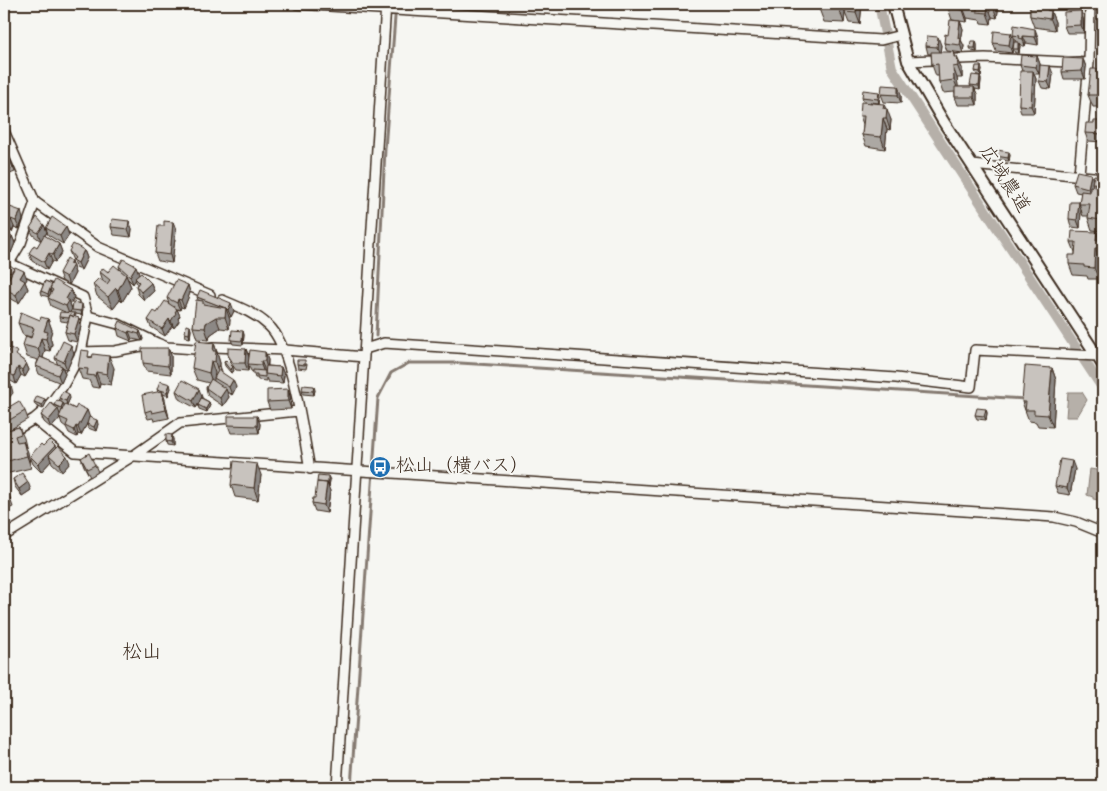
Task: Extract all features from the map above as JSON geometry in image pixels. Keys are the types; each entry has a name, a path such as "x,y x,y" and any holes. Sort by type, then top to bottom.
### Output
{"street":[{"path":"298,4 385,7 881,40 901,35"},
{"name":"広域農道","path":"894,4 908,61 972,164 1102,358"},
{"path":"1079,174 1092,73 1089,63 1090,4"},
{"path":"337,787 385,7"},
{"path":"908,61 985,58 1089,63"},
{"path":"4,131 35,202 98,248 252,312 270,327 285,350 310,469"},
{"path":"972,164 1103,178"},
{"path":"4,437 48,409 81,352 88,316 84,297 9,263 21,243 35,202"},
{"path":"88,316 118,324 166,347 364,352 384,343 886,378 971,387 975,350 1102,358"},
{"path":"81,352 115,351 157,344"},
{"path":"4,536 134,456 180,423 298,411"},
{"path":"34,419 75,452 1054,517 1076,522 1103,533"}],"shaded area":[{"path":"1068,392 1082,392 1087,400 1077,417 1066,417"},
{"path":"1090,469 1103,471 1103,501 1093,499 1093,497 1087,495"}],"building":[{"path":"818,4 839,4 839,8 818,6"},
{"path":"845,4 857,4 856,13 845,12"},
{"path":"949,4 993,4 993,6 988,6 987,13 977,12 977,8 963,7 963,10 948,8"},
{"path":"1030,4 1047,4 1047,10 1051,11 1050,19 1030,16"},
{"path":"1081,11 1081,25 1064,26 1064,12"},
{"path":"950,20 960,21 958,38 961,38 960,45 944,43 945,34 948,35"},
{"path":"1014,25 1035,29 1035,37 1023,36 1023,39 1019,38 1020,36 1013,35"},
{"path":"994,31 1011,33 1009,45 993,43"},
{"path":"927,36 938,37 937,47 926,46"},
{"path":"971,41 976,41 975,48 970,48"},
{"path":"1014,42 1018,42 1018,49 1013,49"},
{"path":"931,52 954,52 954,57 957,57 958,66 953,67 954,80 939,82 938,64 932,65"},
{"path":"1021,55 1037,56 1036,67 1020,65"},
{"path":"1063,58 1083,59 1082,71 1062,72"},
{"path":"1040,65 1050,66 1048,82 1039,81"},
{"path":"976,66 981,66 980,72 975,71"},
{"path":"1091,69 1099,69 1099,75 1103,75 1103,95 1088,95"},
{"path":"1020,71 1033,71 1031,106 1019,105"},
{"path":"972,75 980,76 979,86 970,85"},
{"path":"882,85 898,86 898,95 881,94"},
{"path":"955,87 974,87 974,97 955,97"},
{"path":"863,90 879,92 878,99 862,97"},
{"path":"861,102 884,104 883,108 887,109 886,118 883,118 881,137 862,135 864,116 860,116"},
{"path":"1094,121 1103,121 1103,134 1085,133 1086,123 1094,123"},
{"path":"997,150 1009,152 1008,158 996,156"},
{"path":"10,160 13,168 9,170 5,162"},
{"path":"1077,171 1091,174 1088,188 1073,184"},
{"path":"1094,175 1103,176 1103,184 1092,183"},
{"path":"1095,184 1103,185 1101,220 1088,218 1090,204 1079,204 1081,191 1090,192 1090,186 1095,187"},
{"path":"1070,202 1079,202 1077,220 1069,219"},
{"path":"10,207 21,211 16,221 11,219 9,225 4,223 4,221"},
{"path":"37,217 44,225 38,233 30,228"},
{"path":"52,217 66,227 60,236 46,228"},
{"path":"112,219 129,221 128,229 111,227"},
{"path":"164,221 173,222 170,255 155,253 158,226 164,226"},
{"path":"1072,231 1097,232 1096,240 1100,240 1099,248 1095,248 1094,268 1069,264 1069,255 1075,255 1076,242 1071,242"},
{"path":"4,232 12,236 8,246 4,244"},
{"path":"44,235 59,244 53,255 49,253 44,262 29,253 34,245 37,247"},
{"path":"73,244 84,250 78,263 73,260 75,258 69,251"},
{"path":"67,258 71,261 69,264 73,265 66,277 59,273"},
{"path":"123,259 136,266 130,276 119,266"},
{"path":"10,265 14,268 10,273 6,270"},
{"path":"114,265 126,275 118,290 116,288 108,297 93,284 99,278 107,284 110,280 100,272 103,268 108,272"},
{"path":"15,267 24,271 20,278 25,281 16,295 4,288"},
{"path":"141,273 151,283 141,292 136,286 139,282 135,278"},
{"path":"54,280 71,290 66,299 69,301 66,306 48,298 53,290 50,288"},
{"path":"176,280 188,285 181,300 178,299 177,303 167,298"},
{"path":"45,281 52,284 48,294 41,291"},
{"path":"200,290 231,303 228,310 197,297"},
{"path":"196,300 203,301 203,304 226,308 225,317 216,317 206,323 205,328 193,327"},
{"path":"165,301 177,309 171,321 169,319 162,329 148,320 154,311 157,313"},
{"path":"73,302 82,304 81,311 72,310"},
{"path":"21,312 40,320 41,317 48,319 44,331 48,332 46,339 41,338 38,349 23,345 26,336 31,338 34,328 18,323"},
{"path":"60,312 75,313 74,317 70,315 69,318 59,317"},
{"path":"70,315 79,318 74,334 65,332"},
{"path":"120,321 140,331 139,334 129,331 128,333 117,328"},
{"path":"186,325 190,326 189,334 185,333"},
{"path":"232,330 243,331 242,341 231,340"},
{"path":"63,341 71,345 64,362 55,358"},
{"path":"196,341 214,343 213,351 216,351 215,362 211,361 209,373 192,368"},
{"path":"10,348 18,352 16,355 26,363 22,370 18,367 14,376 4,371 4,360"},
{"path":"142,348 168,348 168,366 143,363"},
{"path":"228,348 246,349 245,363 233,363 228,355"},
{"path":"81,350 89,351 88,357 92,358 93,354 109,356 107,374 96,372 95,376 87,375 88,369 78,368"},
{"path":"250,350 265,352 265,361 261,361 261,365 248,364"},
{"path":"40,357 62,366 58,375 36,366"},
{"path":"226,360 233,367 230,370 224,362"},
{"path":"297,360 305,360 305,365 297,364"},
{"path":"220,366 221,372 233,380 229,387 214,378 218,371 217,367"},
{"path":"266,366 281,367 280,376 265,374"},
{"path":"1025,366 1052,368 1048,415 1034,414 1034,410 1025,410 1026,402 1022,402"},
{"path":"253,370 265,371 265,377 253,374"},
{"path":"211,379 226,389 220,398 206,388"},
{"path":"4,380 11,385 4,393"},
{"path":"182,380 199,389 193,401 176,391"},
{"path":"160,381 170,384 167,392 157,389"},
{"path":"303,385 314,386 313,391 302,390"},
{"path":"288,389 288,401 267,402 267,390"},
{"path":"63,391 69,394 66,401 59,398"},
{"path":"162,391 166,410 152,413 151,410 145,412 142,395"},
{"path":"37,396 45,399 42,405 34,402"},
{"path":"201,398 209,402 206,409 198,405"},
{"path":"57,400 63,403 61,408 54,405"},
{"path":"19,401 25,411 6,422 4,410"},
{"path":"51,403 58,409 48,421 41,415"},
{"path":"65,404 75,409 77,405 87,410 78,427 76,426 74,430 66,426 68,421 59,417"},
{"path":"977,408 986,409 984,416 975,415"},
{"path":"228,416 257,416 257,426 228,425"},
{"path":"89,417 97,420 94,427 87,424"},
{"path":"19,427 21,434 15,436 17,442 23,441 27,456 4,462 4,434 9,433 8,430"},
{"path":"166,434 172,435 171,442 166,441"},
{"path":"49,440 55,446 38,464 30,456 41,444 43,446"},
{"path":"58,446 67,456 59,464 49,455"},
{"path":"89,453 95,465 87,469 81,458"},
{"path":"1060,459 1072,461 1067,488 1055,486"},
{"path":"234,461 257,464 254,488 231,485"},
{"path":"22,473 28,482 19,489 13,479"},
{"path":"318,475 328,476 328,483 317,482"},
{"path":"317,482 327,483 324,505 312,503 313,498 315,498"},
{"path":"7,490 11,500 4,502 4,491"}],"waterway":[{"path":"376,336 385,149 396,4"},
{"path":"879,4 892,68 1103,389"},
{"path":"351,787 378,398 391,373 409,363 460,363 1025,399"}],"place":[{"name":"松山（横バス）","path":"380,467"}],"district":[{"name":"松山","path":"142,654"}]}
